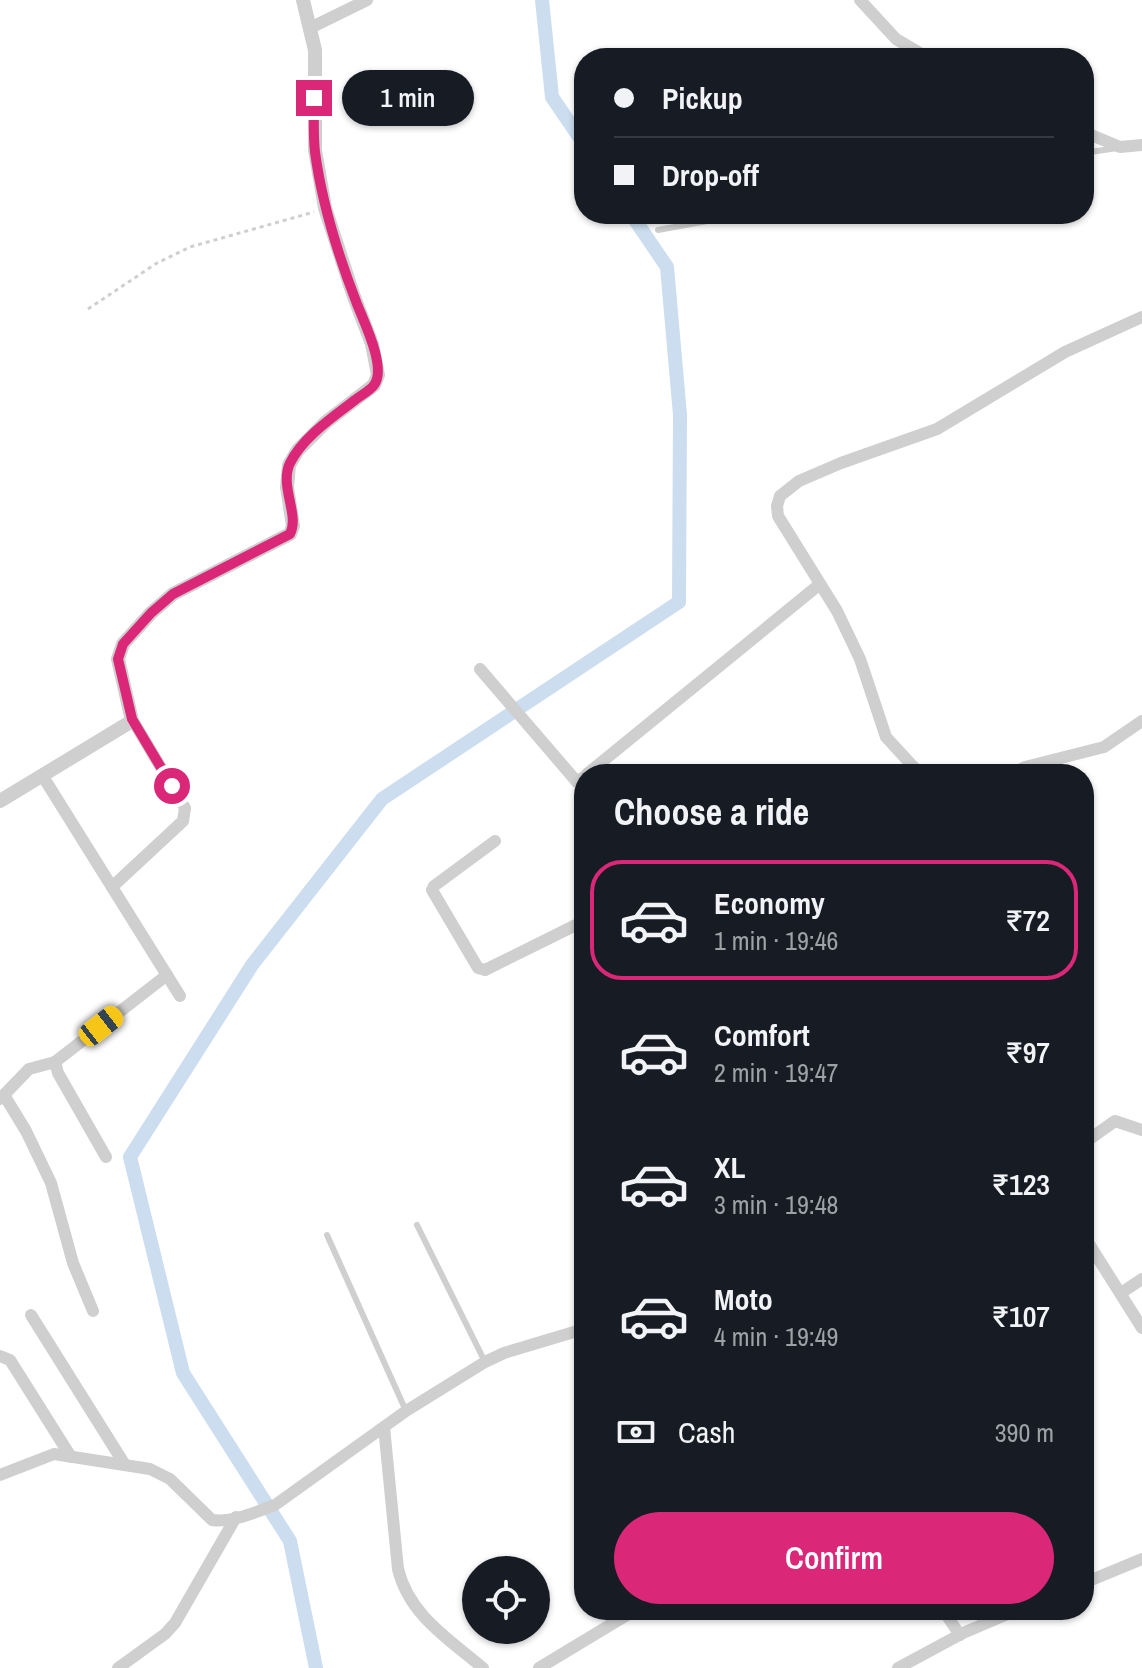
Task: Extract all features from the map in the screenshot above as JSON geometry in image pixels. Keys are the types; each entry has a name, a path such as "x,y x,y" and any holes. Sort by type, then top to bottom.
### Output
{"street":[{"path":"112,887 183,821 186,814 132,719 118,659 123,644 173,594 290,534 293,526 287,487 289,465 298,450 326,422 374,385 378,375 372,344 325,208 315,150 315,50 303,0"},
{"path":"310,28 367,0"},
{"path":"860,0 896,39 911,48"},
{"path":"1094,136 1120,147 1142,145"},
{"path":"911,764 886,737 860,659 837,611 778,516 780,496 786,488 841,463 937,429 1065,352 1142,317"},
{"path":"599,764 820,584"},
{"path":"480,669 574,779"},
{"path":"0,801 129,724 132,719"},
{"path":"1037,764 1104,747 1142,721"},
{"path":"42,775 180,996"},
{"path":"495,841 432,890 478,968 485,970 574,926"},
{"path":"93,1311 73,1263 51,1183 26,1131 2,1097 29,1069 55,1062 167,975"},
{"path":"55,1062 58,1073 106,1157"},
{"path":"1094,1136 1115,1121 1142,1130"},
{"path":"1094,1251 1142,1328"},
{"path":"1121,1293 1142,1279"},
{"path":"31,1315 125,1465"},
{"path":"0,1475 45,1456 125,1465 163,1474 212,1520 253,1514 275,1505 406,1411 485,1362 504,1353 574,1332"},
{"path":"0,1356 10,1360 71,1457"},
{"path":"384,1427 402,1585 420,1614 483,1668"},
{"path":"118,1668 165,1634 175,1623 236,1517"},
{"path":"1094,1579 1142,1559"},
{"path":"539,1668 618,1620"},
{"path":"950,1620 960,1635"},
{"path":"898,1668 994,1620"}],"lane":[{"path":"1094,151 1120,147"},
{"path":"658,230 691,224"},
{"path":"417,1225 485,1362"},
{"path":"327,1235 406,1411"}],"path":[{"path":"88,309 157,263 190,247 325,208"}],"waterway":[{"path":"542,0 552,97 574,129"},
{"path":"316,1668 290,1541 183,1373 130,1157 252,965 382,799 679,602 680,415 667,267 638,224"}],"route":[{"path":"172,786 132,719 118,659 123,644 173,594 290,534 293,526 287,487 289,465 298,450 326,422 374,385 378,375 372,344 325,208 315,150 314,98"}]}
